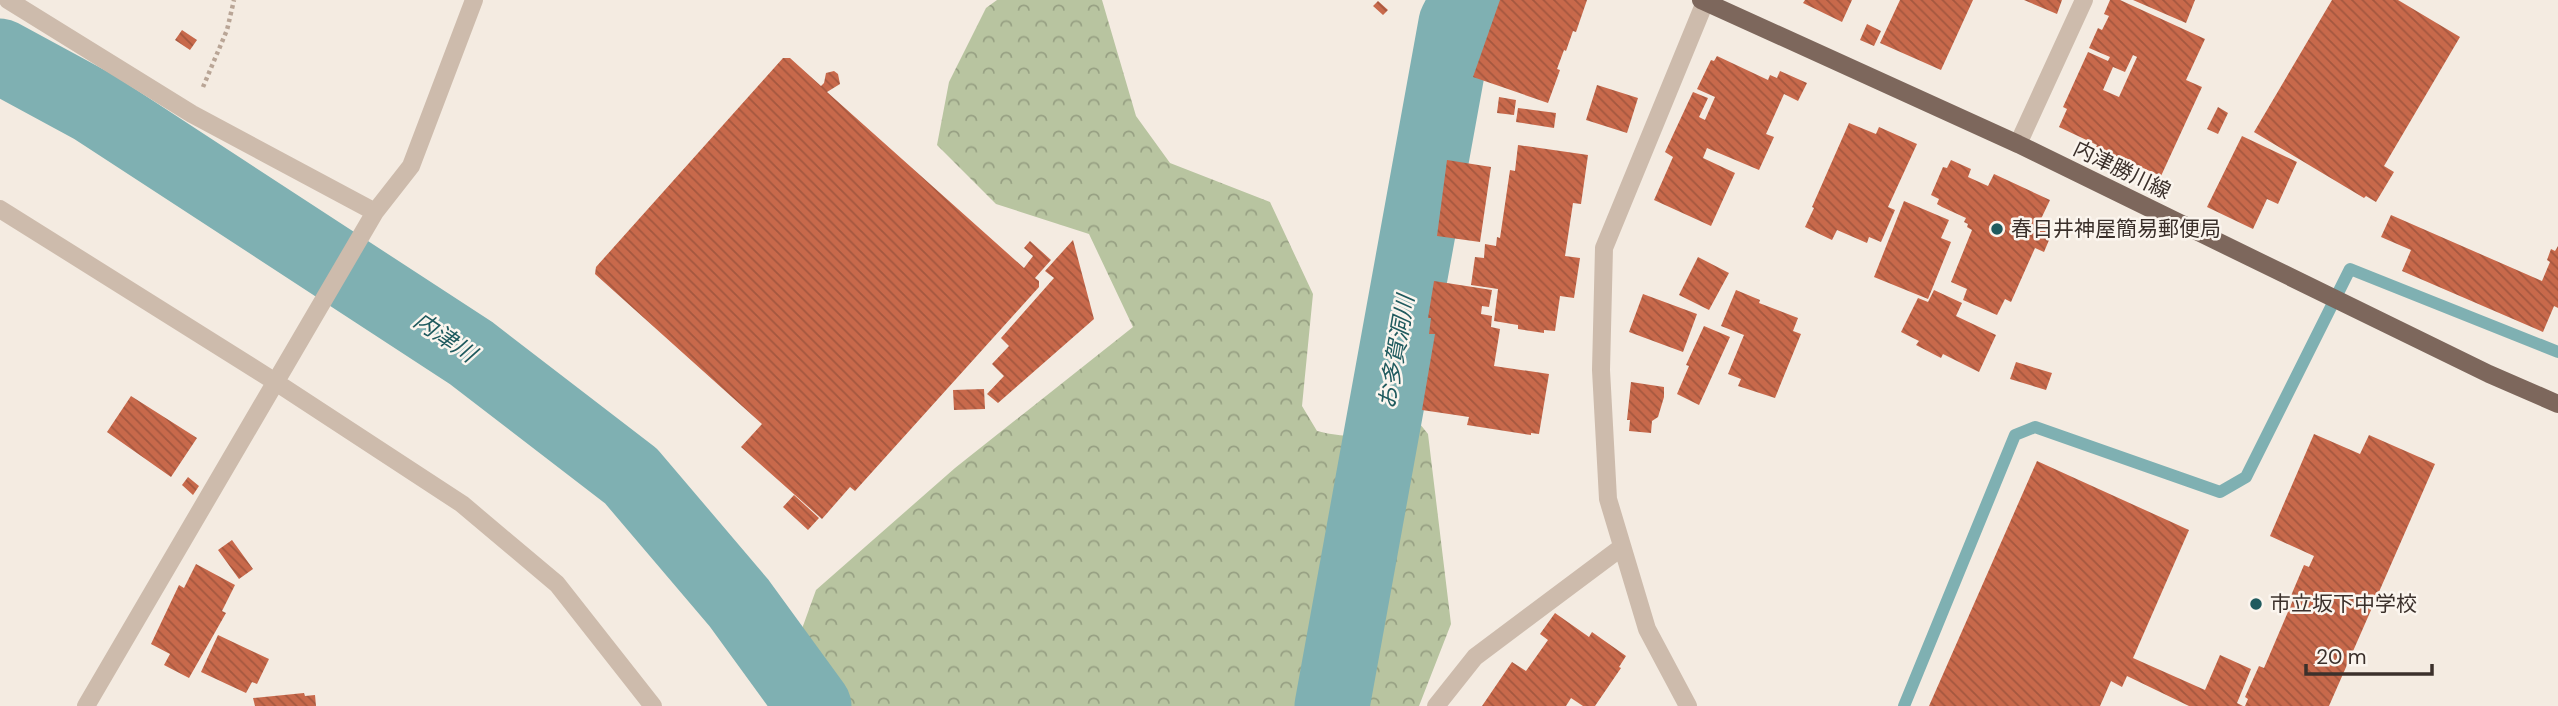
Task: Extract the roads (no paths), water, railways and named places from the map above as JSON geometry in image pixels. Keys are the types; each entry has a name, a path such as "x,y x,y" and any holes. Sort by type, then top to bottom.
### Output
{"main road":[{"name":"内津勝川線","path":"1703,1 2018,144 2476,368 2558,404"}],"street":[{"path":"8,0 192,114 375,212"},
{"path":"86,706 375,212 411,166 474,0"},
{"path":"2018,144 2084,0"},
{"path":"1688,706 1647,629 1608,499 1601,370 1604,248 1703,1"},
{"path":"0,209 274,381 463,504 557,584 653,706"},
{"path":"1436,706 1475,657 1622,547"}],"waterway":[{"name":"お多賀洞川","path":"1332,706 1456,23 1468,0"},
{"name":"内津川","path":"0,56 94,107 471,353 631,476 739,603 814,706"},
{"path":"1904,706 2015,435 2035,427 2220,492 2246,477 2350,269 2558,352"}],"place":[{"name":"春日井神屋簡易郵便局","path":"1997,229"},
{"name":"市立坂下中学校","path":"2256,604"}]}
